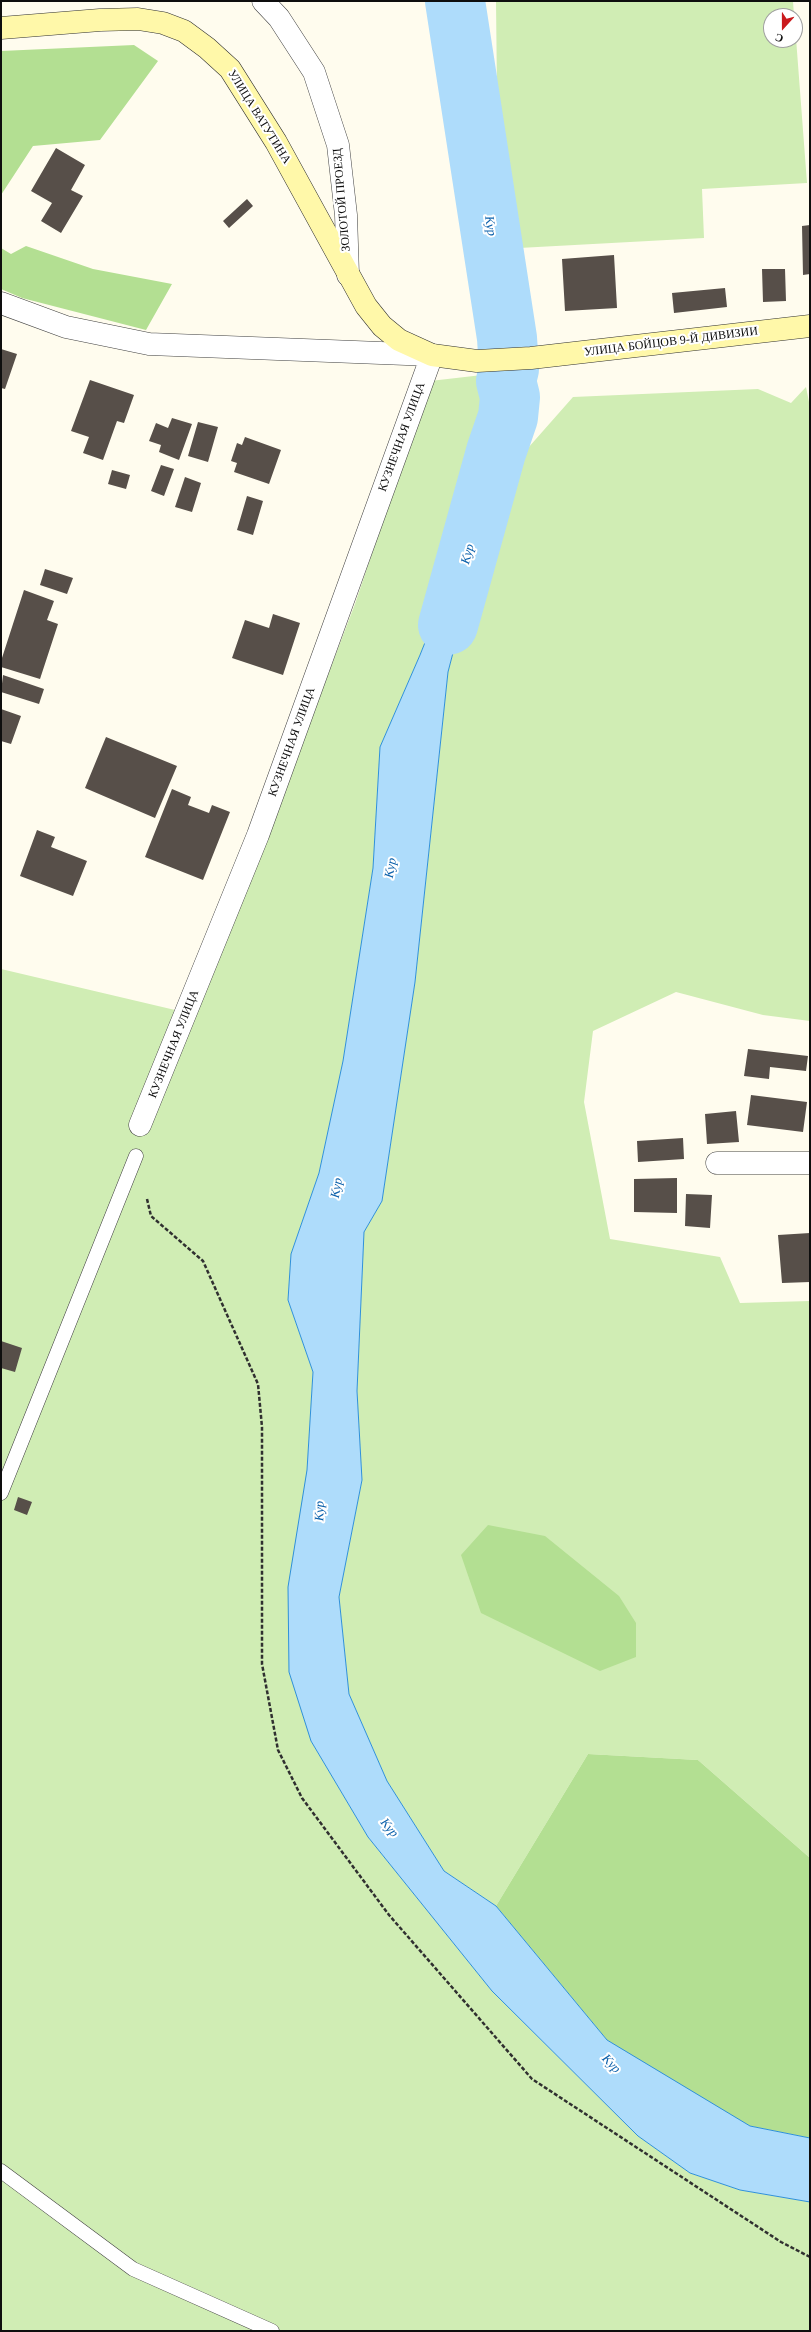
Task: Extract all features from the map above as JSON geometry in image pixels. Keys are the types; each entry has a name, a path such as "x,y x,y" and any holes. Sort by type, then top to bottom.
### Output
{"street":[{"name":"ЗОЛОТОЙ ПРОЕЗД","path":"263,1 280,18 314,72 338,145 346,215 348,275"},
{"name":"УЛИЦА ВАТУТИНА","path":"1,28 100,20 138,19 163,23 184,30 230,69 276,142 366,306 382,326 399,340 432,355 477,361"},
{"path":"1,303 66,327 149,344 432,355"},
{"name":"УЛИЦА БОЙЦОВ 9-Й ДИВИЗИИ","path":"477,361 531,358 810,326"},
{"name":"КУЗНЕЧНАЯ УЛИЦА","path":"140,1125 258,835 432,355"},
{"path":"718,1163 810,1163"}],"lane":[{"path":"1,1493 136,1156"},
{"path":"1,2171 133,2269 272,2331"}],"path":[{"path":"136,1156 151,1216 203,1261 258,1384 262,1427 262,1664 278,1750 302,1798 389,1915 532,2079 781,2242 810,2256"}],"green space":[{"path":"496,1 793,1 793,8 763,8 763,48 797,48 807,183 702,189 704,238 519,248 497,93"},
{"path":"134,45 158,61 100,140 33,146 1,195 1,51"},
{"path":"26,246 93,269 172,284 146,330 22,298 1,289 1,248 11,254"},
{"path":"491,374 501,417 466,540 420,655 380,747 373,868 343,1061 319,1173 291,1254 288,1300 313,1372 307,1470 311,1741 368,1837 492,1991 638,2136 690,2173 740,2190 810,2202 810,2331 1,2331 1,969 192,1014 266,837 355,604 430,381"},
{"path":"806,387 810,407 810,1021 763,1015 676,992 593,1031 584,1102 610,1239 720,1257 740,1303 810,1301 810,1858 698,1760 588,1754 496,1906 444,1871 387,1781 349,1694 339,1597 362,1480 357,1391 364,1232 382,1201 415,982 448,672 479,553 513,465 573,397 758,389 791,403"},
{"path":"488,1525 545,1536 619,1596 636,1623 636,1657 600,1671 481,1613 461,1555"},
{"path":"588,1754 698,1760 810,1858 810,2138 750,2126 667,2080 607,2040 496,1906"}],"water":[{"path":"466,540 479,553 448,672 415,982 382,1201 364,1232 357,1391 362,1480 339,1597 349,1694 387,1781 444,1871 496,1906 607,2040 750,2126 810,2138 810,2202 740,2190 690,2173 638,2136 492,1991 368,1837 311,1741 289,1672 288,1587 307,1470 313,1372 288,1300 291,1254 319,1173 343,1061 373,868 380,747 420,655"}],"building":[{"path":"56,148 85,165 71,190 83,196 61,233 41,221 52,203 31,191"},
{"path":"247,199 253,206 229,228 223,221"},
{"path":"810,225 810,274 803,275 802,226"},
{"path":"614,255 617,308 565,311 562,259"},
{"path":"762,269 785,269 786,301 763,302"},
{"path":"725,288 727,307 674,313 672,293"},
{"path":"1,349 17,354 5,389 1,388"},
{"path":"90,380 134,395 124,423 117,421 103,460 83,453 89,437 71,431"},
{"path":"172,418 192,424 179,460 159,452 161,445 149,441 156,423 168,428"},
{"path":"198,422 218,427 208,462 188,456"},
{"path":"245,437 281,450 269,484 234,472 237,463 231,461 237,443 242,445"},
{"path":"161,465 174,469 164,496 151,491"},
{"path":"112,470 130,475 126,489 108,484"},
{"path":"185,477 201,483 192,512 175,507"},
{"path":"247,496 263,501 253,535 237,530"},
{"path":"45,569 73,578 67,594 40,585"},
{"path":"24,590 54,601 47,620 58,624 40,679 1,667 1,661"},
{"path":"273,614 300,623 283,675 232,658 245,620 269,628"},
{"path":"3,675 44,689 39,704 1,692"},
{"path":"1,709 21,716 11,744 1,741"},
{"path":"106,737 177,766 155,818 85,788"},
{"path":"172,789 191,797 188,805 209,813 212,805 230,812 203,880 145,857"},
{"path":"37,830 55,837 51,847 87,861 73,896 20,876"},
{"path":"748,1049 808,1056 806,1071 770,1067 769,1079 744,1076"},
{"path":"751,1095 807,1102 803,1132 747,1125"},
{"path":"736,1111 739,1142 707,1144 705,1114"},
{"path":"683,1138 684,1159 638,1162 637,1141"},
{"path":"677,1178 677,1213 634,1212 634,1179"},
{"path":"686,1194 712,1195 710,1228 685,1226"},
{"path":"810,1233 810,1282 782,1283 778,1235"},
{"path":"1,1341 22,1348 15,1372 1,1368"},
{"path":"18,1497 32,1502 27,1515 14,1510"}],"waterway":[{"name":"Кур","path":"448,625 496,452 508,417 510,397 506,381 509,369 507,338 455,1"}]}
